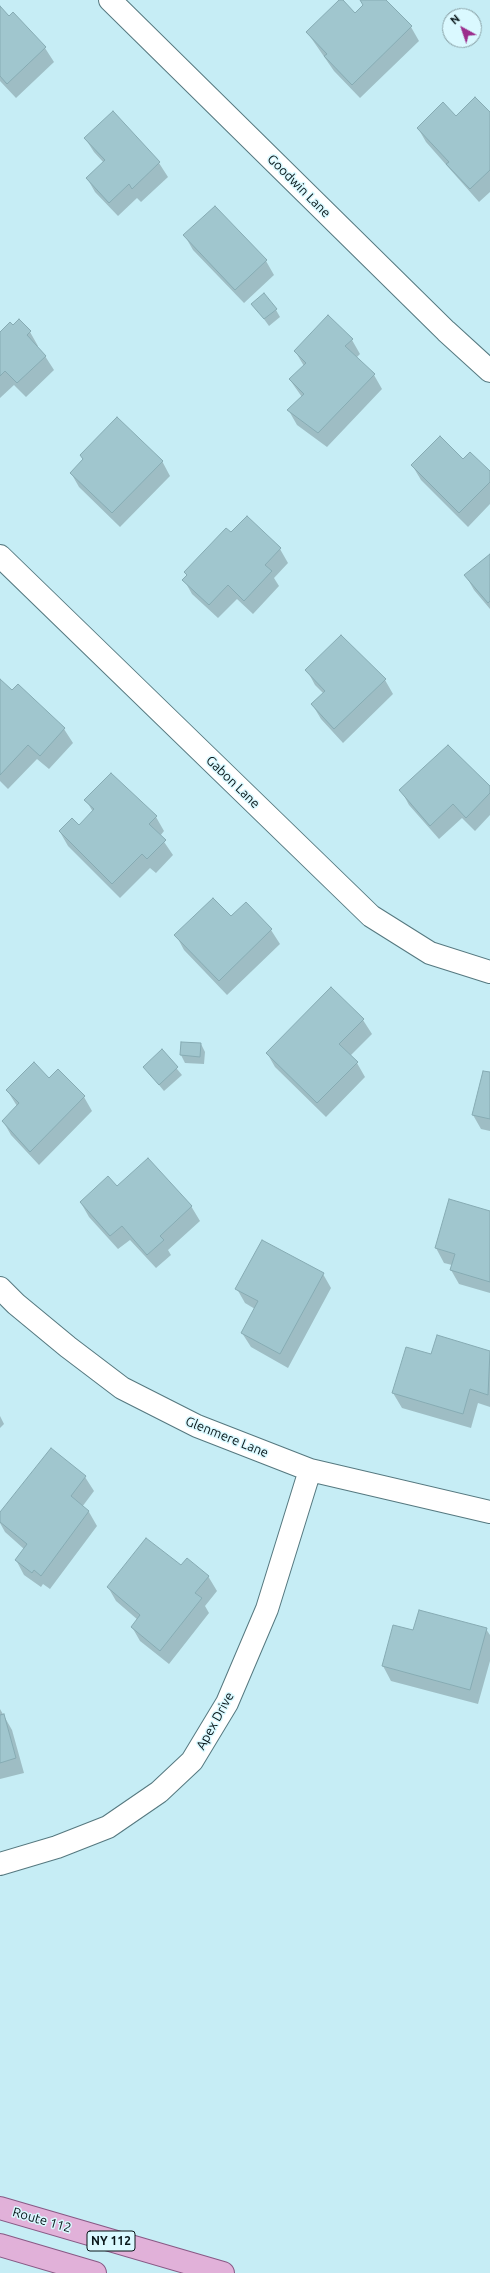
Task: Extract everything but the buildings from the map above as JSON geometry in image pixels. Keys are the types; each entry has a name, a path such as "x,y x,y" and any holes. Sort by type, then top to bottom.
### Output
{"main road":[{"name":"Route 112","path":"0,2208 223,2273"},
{"name":"NY 112","path":"0,2245 95,2273"}],"street":[{"name":"Goodwin Lane","path":"110,0 446,331 490,371"},
{"name":"Gabon Lane","path":"0,556 371,916 430,953 490,972"},
{"name":"Glenmere Lane","path":"0,1288 27,1314 122,1388 197,1426 310,1470 490,1512"},
{"name":"Apex Drive","path":"0,1864 57,1847 108,1827 159,1792 192,1761 227,1703 267,1609 310,1470"}]}
